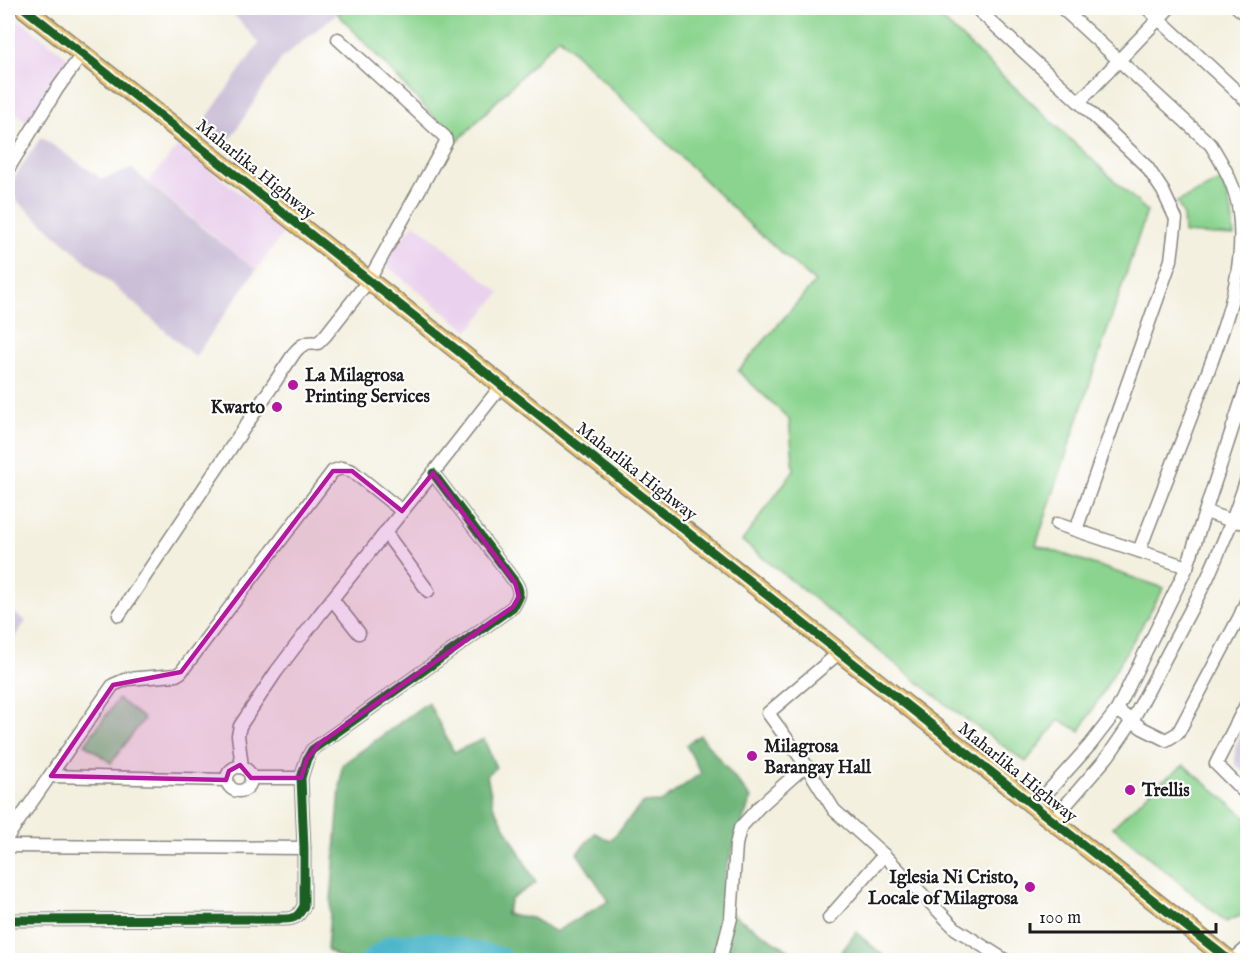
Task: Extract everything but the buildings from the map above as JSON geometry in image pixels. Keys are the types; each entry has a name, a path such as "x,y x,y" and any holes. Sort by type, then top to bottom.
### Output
{"highway":[{"name":"Maharlika Highway","path":"24,8 1231,960"}],"street":[{"path":"976,8 1147,167 1163,191 1176,219 1171,260 1076,530"},
{"path":"1062,8 1211,145 1227,171 1239,210 1241,241 1236,288 1215,352 1138,551"},
{"path":"1147,8 1248,102"},
{"path":"1079,102 1169,8"},
{"path":"119,615 300,345 318,343 369,280 446,142 445,137 338,39"},
{"path":"8,169 51,98 83,53"},
{"path":"1035,806 1090,745 1117,710 1187,567 1248,381"},
{"path":"242,767 238,735 240,726 276,672 502,385"},
{"path":"8,836 113,685 127,679 176,675 181,672 333,471 342,468 352,471 402,511"},
{"path":"8,920 293,919 300,915 304,906 301,778 306,759 320,744 513,607 519,597 519,589 515,582 433,473"},
{"path":"1052,821 1108,756 1132,721 1207,579 1248,476"},
{"path":"1206,512 1232,521 1248,523"},
{"path":"1057,524 1187,567"},
{"path":"385,532 428,591"},
{"path":"1117,710 1166,740 1178,733 1248,597"},
{"path":"332,599 359,633"},
{"path":"840,652 768,712 807,765 834,810 884,855 956,929 1005,960"},
{"path":"1248,701 1216,764 1248,796"},
{"path":"720,960 731,918 736,846 740,828 759,807 807,765"},
{"path":"242,767 250,773 251,777 248,787 240,791 231,788 226,780 229,771 233,768 242,767"},
{"path":"51,776 226,780"},
{"path":"251,777 301,778"},
{"path":"8,846 304,848"},
{"path":"829,918 884,855"},
{"path":"1231,960 1248,947"}],"highlighted area":[{"path":"333,471 352,471 402,511 433,473 515,582 519,597 513,607 319,744 307,759 301,778 251,778 240,765 229,771 226,780 51,776 113,685 181,672"}],"shaded area":[{"path":"228,8 344,8 282,58 226,146 201,126 259,43"},
{"path":"17,18 70,59 29,124 8,106 8,30"},
{"path":"41,137 102,179 132,169 256,270 195,357 8,193 8,187"},
{"path":"179,145 286,230 256,270 148,182"},
{"path":"415,223 500,293 468,331 383,263"},
{"path":"8,609 26,621 8,646"},
{"path":"1247,724 1247,775 1235,764 1235,747"}],"green space":[{"path":"344,8 930,8 1147,211 1036,545 1164,588 1080,731 1059,720 1026,762 953,710 742,541 794,470 789,419 738,371 815,282 752,227 559,37 457,142 338,14"},
{"path":"1222,180 1232,214 1234,236 1184,233 1183,214 1177,202"},
{"path":"118,699 144,719 111,763 85,744"},
{"path":"428,702 454,752 484,739 496,768 487,775 493,805 536,883 511,899 506,914 532,918 555,932 609,901 577,853 595,833 610,841 643,803 661,802 701,773 686,745 700,735 751,798 725,872 724,909 804,960 504,960 500,958 497,960 344,960 327,950 342,765"},
{"path":"1184,765 1247,818 1247,913 1226,922 1113,827 1158,784"},
{"path":"856,932 888,960 836,960"}],"waterway":[{"path":"372,960 391,946 433,943 502,960"}],"cycle path":[{"path":"24,8 1229,960"},
{"path":"8,920 285,919 299,914 304,906 301,778 312,750 513,607 518,597 519,592 515,582 433,473"}],"place":[{"name":"La Milagrosa Printing Services","path":"293,385"},
{"name":"Kwarto","path":"277,407"},
{"name":"Milagrosa Barangay Hall","path":"752,756"},
{"name":"Trellis","path":"1130,790"},
{"name":"Iglesia Ni Cristo, Locale of Milagrosa","path":"1030,887"}]}
